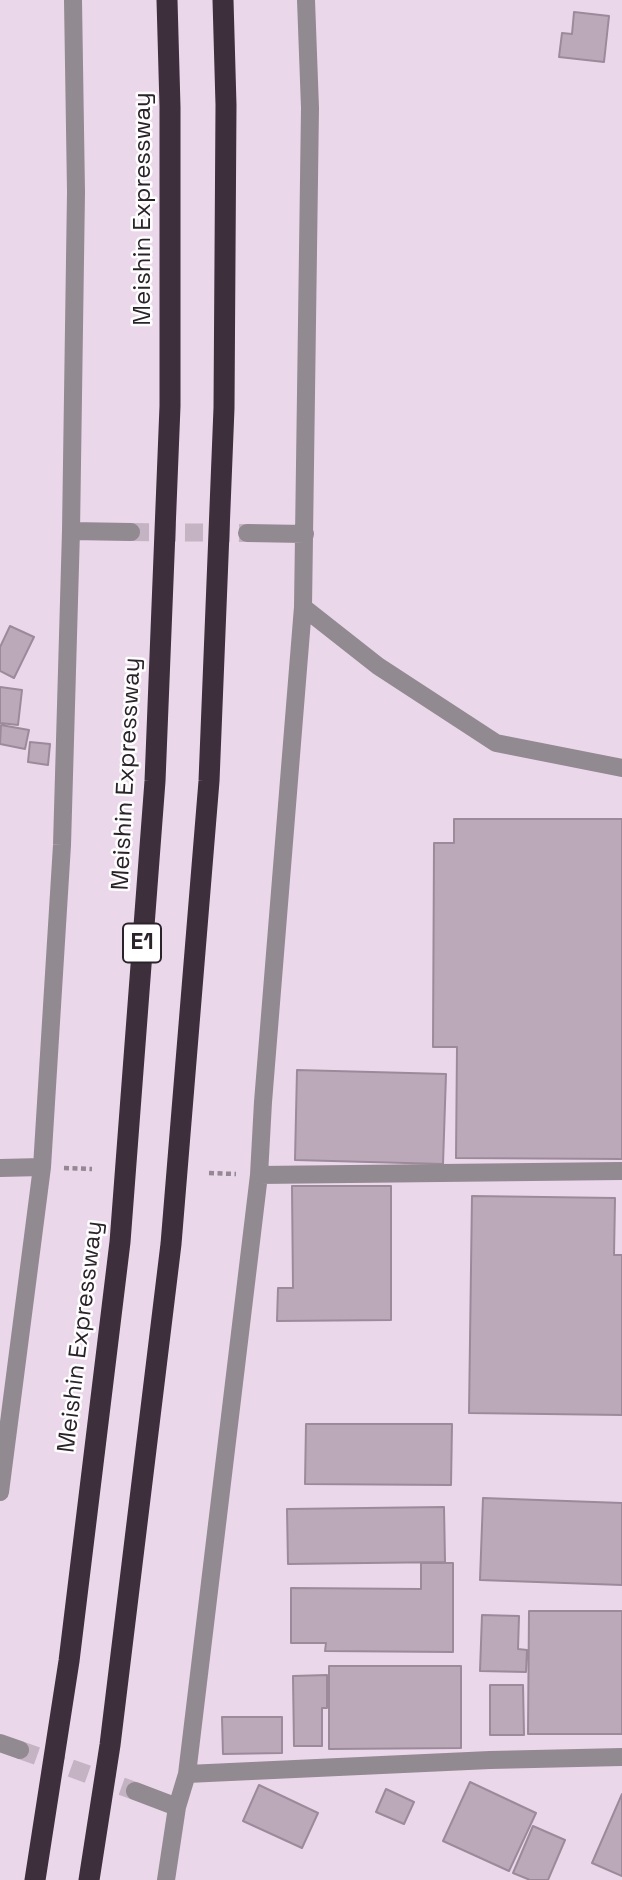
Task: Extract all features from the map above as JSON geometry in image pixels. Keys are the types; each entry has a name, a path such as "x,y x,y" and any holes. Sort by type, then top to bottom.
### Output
{"highway":[{"name":"Meishin Expressway","path":"34,1880 69,1661 120,1242 155,781 170,406 170,107 167,0"},
{"name":"E1","path":"89,1880 110,1745 172,1244 209,781 224,408 226,105 223,0"}],"street":[{"path":"0,1492 42,1167 62,845 71,531 76,192 73,0"},
{"path":"166,1880 177,1807 187,1774 259,1175 303,607 310,108 306,0"},
{"path":"71,531 131,532"},
{"path":"247,533 305,534"},
{"path":"303,607 378,666 496,743 622,768"},
{"path":"0,1168 42,1167"},
{"path":"259,1175 622,1171"},
{"path":"0,1743 20,1750"},
{"path":"187,1774 490,1760 622,1757"},
{"path":"135,1791 177,1807"}],"building":[{"path":"574,12 609,16 604,62 559,57 562,33 572,34"},
{"path":"10,626 34,637 14,678 0,671 0,647"},
{"path":"0,687 22,690 18,725 0,723"},
{"path":"1,725 29,730 25,749 0,744"},
{"path":"30,742 50,744 48,765 28,762"},
{"path":"454,819 622,819 622,1159 456,1158 457,1047 433,1047 434,843 454,843"},
{"path":"297,1070 446,1074 443,1164 295,1160"},
{"path":"292,1186 391,1186 391,1320 277,1321 278,1288 293,1288"},
{"path":"472,1196 615,1198 614,1255 622,1255 622,1415 469,1413"},
{"path":"306,1424 452,1424 451,1485 305,1484"},
{"path":"483,1498 622,1503 622,1585 480,1580"},
{"path":"444,1507 445,1562 288,1564 287,1509"},
{"path":"421,1563 453,1563 453,1652 325,1651 326,1643 291,1643 291,1588 421,1589"},
{"path":"529,1611 622,1611 622,1734 528,1734"},
{"path":"482,1615 519,1616 518,1649 527,1650 526,1672 480,1671"},
{"path":"329,1666 461,1666 461,1748 329,1749"},
{"path":"327,1675 327,1708 322,1708 322,1746 294,1746 293,1676"},
{"path":"490,1685 523,1685 524,1735 490,1735"},
{"path":"222,1717 282,1717 282,1753 223,1754"},
{"path":"470,1782 536,1813 509,1871 443,1841"},
{"path":"259,1785 318,1813 302,1848 243,1821"},
{"path":"386,1789 414,1802 404,1824 376,1812"},
{"path":"622,1794 622,1876 592,1863"},
{"path":"533,1826 565,1840 548,1880 530,1880 513,1873"}],"tunnel":[{"path":"131,532 247,533"},
{"path":"20,1750 135,1791"}]}
